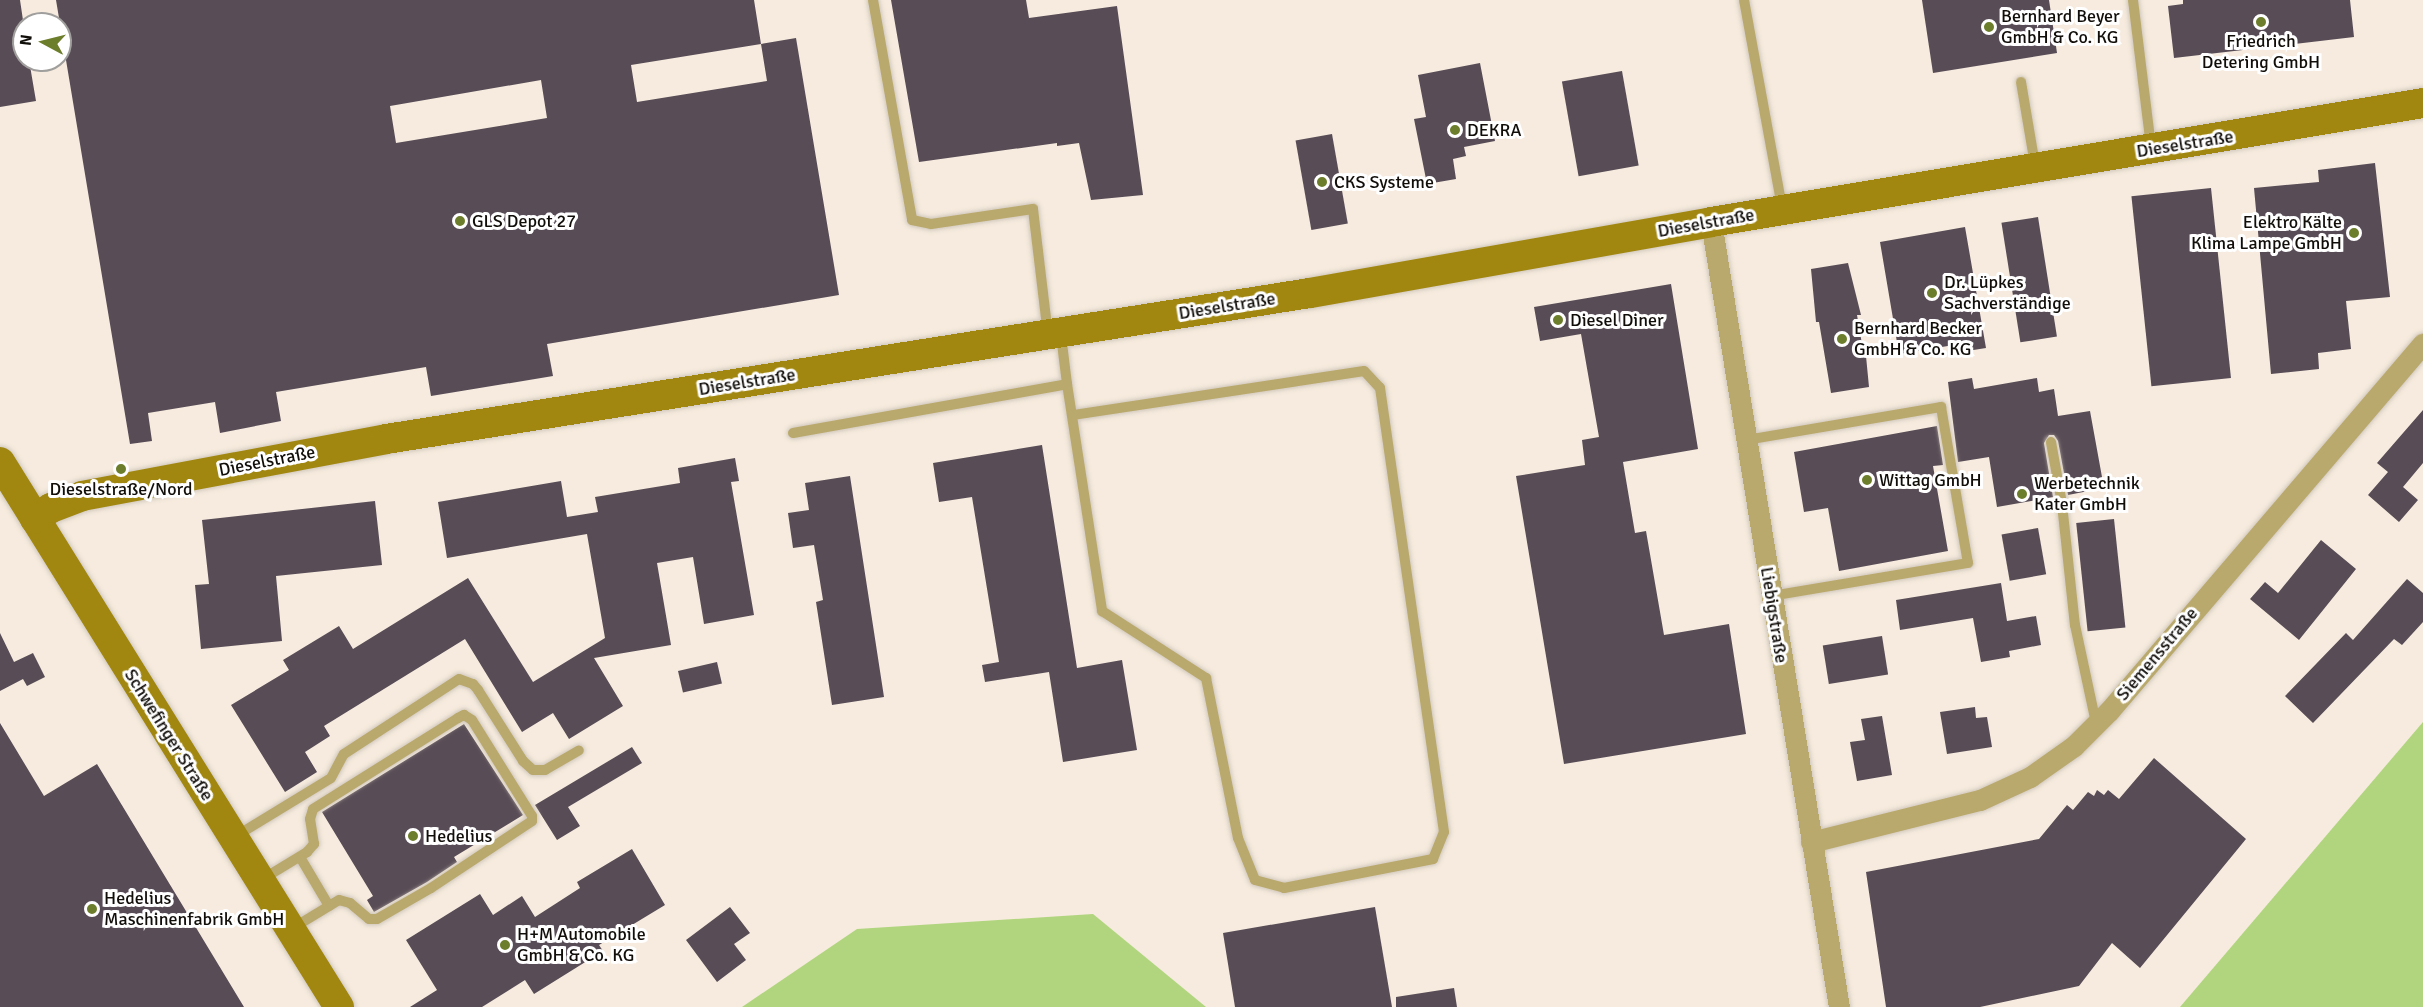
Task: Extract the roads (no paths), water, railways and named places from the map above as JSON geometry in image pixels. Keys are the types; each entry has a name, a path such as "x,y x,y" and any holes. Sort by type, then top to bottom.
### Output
{"street":[{"name":"Dieselstraße","path":"35,519 51,508 82,496 363,444 1310,293 1711,222 2423,104"},
{"name":"Liebigstraße","path":"1711,222 1839,1007"},
{"name":"Siemensstraße","path":"1811,842 1980,800 2030,777 2074,746 2096,724 2423,344"},
{"name":"Schwefinger Straße","path":"0,462 339,1007"}],"lane":[{"path":"873,0 912,220 931,224 1033,209 1054,333 1067,384 1102,611 1206,678 1238,838 1255,880 1284,888 1433,859 1444,832 1380,388 1364,371 1072,415"},
{"path":"1744,0 1783,210"},
{"path":"2133,0 2151,149"},
{"path":"2021,82 2036,168"},
{"path":"794,433 1067,384"},
{"path":"1746,440 1941,407 1968,564 1772,596"},
{"path":"2051,442 2062,504 2075,626 2096,724"},
{"path":"233,837 331,778 344,754 459,679 473,684 478,690 523,761 533,770 545,770 579,750"},
{"path":"260,881 300,857 314,844 310,819 313,809 464,715 472,720 532,816 532,821 431,888 377,919 369,919 350,903 339,900 291,930"},
{"path":"300,857 329,906"}],"place":[{"name":"Friedrich Detering GmbH","path":"2261,22"},
{"name":"Bernhard Beyer GmbH & Co. KG","path":"1989,27"},
{"name":"DEKRA","path":"1455,130"},
{"name":"CKS Systeme","path":"1322,182"},
{"name":"GLS Depot 27","path":"460,221"},
{"name":"Elektro Kälte Klima Lampe GmbH","path":"2354,233"},
{"name":"Dr. Lüpkes Sachverständige","path":"1932,293"},
{"name":"Diesel Diner","path":"1558,320"},
{"name":"Bernhard Becker GmbH & Co. KG","path":"1842,339"},
{"name":"Dieselstraße/Nord","path":"121,469"},
{"name":"Wittag GmbH","path":"1867,480"},
{"name":"Werbetechnik Kater GmbH","path":"2022,494"},
{"name":"Hedelius","path":"413,836"},
{"name":"Hedelius Maschinenfabrik GmbH","path":"92,909"},
{"name":"H+M Automobile GmbH & Co. KG","path":"505,945"}]}
